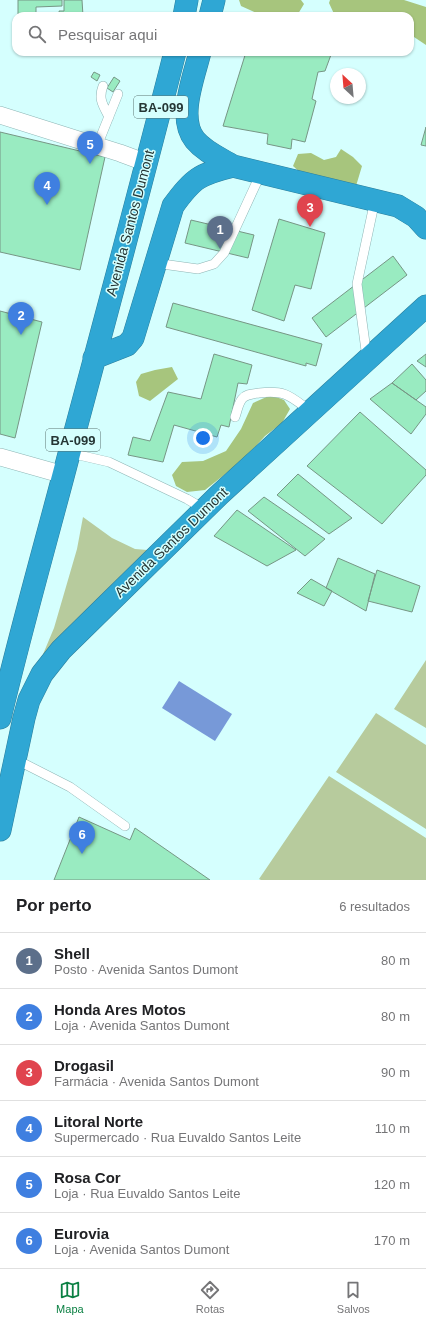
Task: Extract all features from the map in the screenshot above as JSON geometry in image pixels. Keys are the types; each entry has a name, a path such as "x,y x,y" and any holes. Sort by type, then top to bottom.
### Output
{"highway":[{"path":"185,12 188,0"},
{"path":"211,12 214,0"},
{"name":"Avenida Santos Dumont","path":"0,718 27,606 64,475 147,163 173,56"},
{"name":"BA-099","path":"199,56 186,108 187,125 194,140 208,152 233,166 398,206 416,217 426,228"},
{"path":"94,358 127,345 133,338 173,206 185,189 199,177 213,171 233,166"},
{"name":"Avenida Santos Dumont","path":"0,830 29,700 42,674 60,650 204,509 426,306"}],"street":[{"path":"0,115 147,163"},
{"path":"0,458 64,475"}],"lane":[{"path":"103,86 100,94 109,116"},
{"path":"97,146 118,94"},
{"path":"155,263 198,269 214,264 224,254 261,172"},
{"path":"367,359 357,284 375,200"},
{"path":"235,418 241,400 248,394 264,392 277,391 289,395 310,411"},
{"path":"70,452 109,462 187,499 204,509"},
{"path":"16,759 70,787 125,826"}],"green space":[{"path":"239,0 301,0 304,4 299,12 254,12 241,6"},
{"path":"330,0 404,0 426,7 426,45 414,37 414,12 333,12 329,3"},
{"path":"341,149 353,157 362,166 356,186 304,176 293,166 298,154 311,153 324,160 336,157"},
{"path":"172,367 178,379 150,401 139,396 136,382 141,374"},
{"path":"271,395 284,400 290,409 282,423 265,436 243,460 205,490 187,492 176,486 172,475 182,462 203,461 226,451 241,429 253,403"},
{"path":"83,517 112,538 135,549 160,551 36,671 54,628 77,549"},
{"path":"426,660 426,728 394,709"},
{"path":"376,713 426,745 426,829 336,772"},
{"path":"329,776 426,838 426,880 259,879"}],"water":[{"path":"179,681 232,714 215,741 162,708"}],"building":[{"path":"18,0 62,0 62,6 36,7 36,12 18,12"},
{"path":"64,0 82,0 83,12 59,11 64,11"},
{"path":"245,56 331,56 325,71 318,72 312,99 316,101 305,142 292,139 291,149 267,144 268,134 223,126"},
{"path":"94,72 100,75 97,81 91,77"},
{"path":"114,77 120,81 113,92 107,88"},
{"path":"426,127 426,146 421,145"},
{"path":"0,132 105,157 80,270 0,252"},
{"path":"279,219 325,233 311,289 295,285 284,321 252,310"},
{"path":"191,220 254,235 248,258 185,243"},
{"path":"393,256 407,275 326,337 312,318"},
{"path":"173,303 322,344 316,366 306,363 306,366 166,327"},
{"path":"0,311 42,322 15,438 0,434"},
{"path":"214,354 252,365 247,384 238,383 229,427 221,425 217,437 174,425 163,462 128,455 133,437 150,441 168,392 201,399"},
{"path":"426,354 426,367 417,361"},
{"path":"412,364 426,380 426,391 416,400 392,383"},
{"path":"392,383 426,407 426,414 411,434 370,399"},
{"path":"360,412 426,470 426,475 382,524 307,466"},
{"path":"298,474 352,518 329,534 277,495"},
{"path":"264,497 325,539 305,556 248,511"},
{"path":"237,510 296,550 267,566 214,536"},
{"path":"338,558 375,574 366,611 326,588"},
{"path":"377,570 420,586 412,612 368,601"},
{"path":"311,579 332,591 324,606 297,593"},
{"path":"79,817 130,840 135,828 210,880 54,880"}],"place":[{"name":"Rosa Cor","path":"90,164"},
{"name":"Litoral Norte","path":"47,205"},
{"name":"Drogasil","path":"310,227"},
{"name":"Shell","path":"220,249"},
{"name":"Honda Ares Motos","path":"21,335"},
{"name":"Eurovia","path":"82,854"}]}
